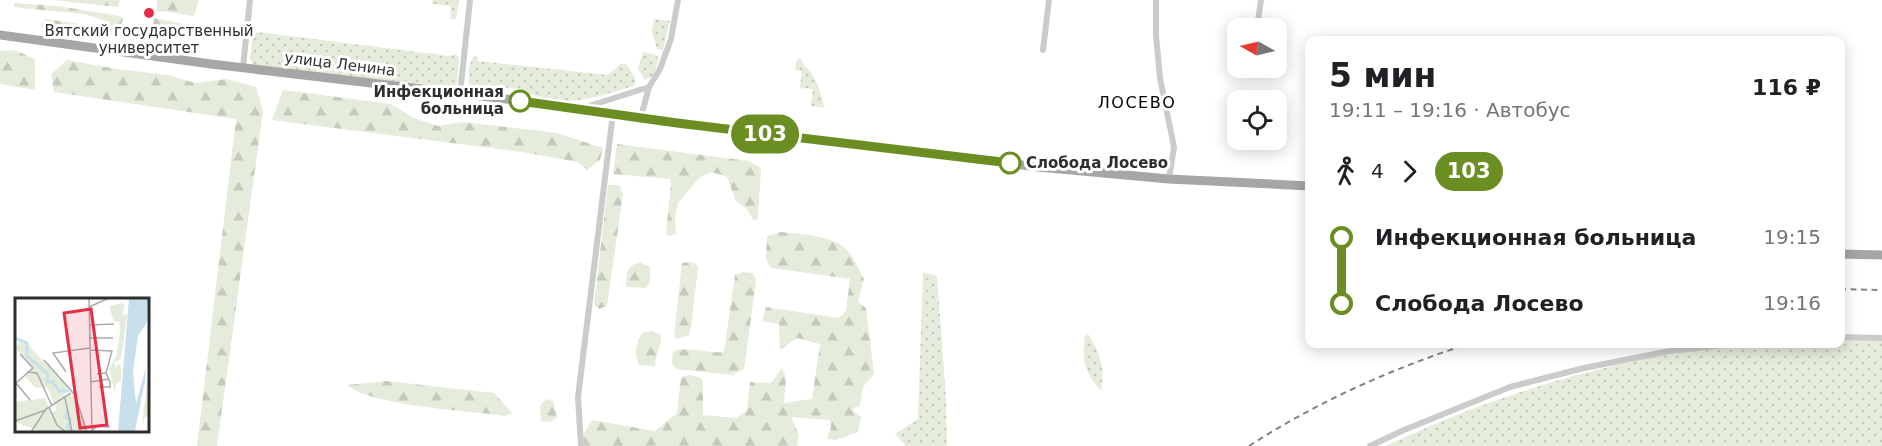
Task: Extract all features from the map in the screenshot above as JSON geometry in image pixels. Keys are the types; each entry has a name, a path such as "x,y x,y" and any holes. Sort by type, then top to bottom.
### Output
{"main road":[{"name":"улица Ленина","path":"0,35 582,108 677,123 1049,168 1169,179"},
{"path":"1169,179 1305,186"},
{"path":"1845,254 1882,255"}],"street":[{"path":"243,67 250,0"},
{"path":"460,93 470,0"},
{"path":"641,117 649,87 660,69 671,39 678,0"},
{"path":"1043,50 1049,0"},
{"path":"1156,0 1160,78 1174,147 1169,179"},
{"path":"1258,18 1261,0"},
{"path":"582,108 649,87"},
{"path":"581,446 578,397 613,113"},
{"path":"1845,337 1882,338"},
{"path":"1370,446 1510,387 1584,368 1697,348"}],"green space":[{"path":"52,0 120,0 118,7"},
{"path":"157,0 199,0 194,16 157,12"},
{"path":"433,0 459,0 456,19 450,19 451,6 432,4"},
{"path":"14,3 58,6 123,18 120,30 112,33 42,28 41,23 46,19 86,25 109,26 109,22 84,14 14,7"},
{"path":"154,18 194,26 192,32 159,27 158,33 168,34 167,40 151,38"},
{"path":"654,19 670,21 663,50 657,49 652,32"},
{"path":"257,32 450,56 455,54 459,57 457,83 448,88 254,66 250,59 253,35"},
{"path":"14,50 35,59 35,90 0,84 0,51"},
{"path":"643,52 659,58 654,75 645,80 638,69"},
{"path":"474,56 478,61 608,75 620,64 626,64 635,77 635,84 601,96 569,101 542,98 512,88 472,89 469,73"},
{"path":"797,59 802,59 817,83 824,108 811,106 813,89 800,88 802,71 795,70"},
{"path":"67,60 168,75 195,83 227,79 256,87 263,111 217,446 197,446 236,119 54,92 51,74"},
{"path":"283,90 391,104 414,118 438,126 462,122 557,133 603,148 600,160 587,170 578,162 522,152 272,120"},
{"path":"617,144 749,161 761,168 758,219 753,220 747,209 736,201 727,177 712,172 700,177 678,203 675,217 676,234 670,236 666,234 670,179 613,174"},
{"path":"608,185 619,185 623,194 607,306 599,309 594,304"},
{"path":"780,232 815,236 834,241 852,256 864,279 858,302 866,308 874,374 863,387 860,405 852,410 861,417 858,432 836,440 827,439 831,427 830,420 791,417 799,435 797,446 584,446 583,435 592,420 655,431 677,413 681,377 690,375 701,378 703,382 703,415 736,418 747,410 750,382 771,383 782,368 786,378 784,403 812,399 820,344 797,338 780,350 779,324 762,321 766,307 839,318 846,311 850,279 771,268 766,259 767,236"},
{"path":"640,262 650,267 650,282 646,288 626,287 629,268"},
{"path":"682,263 695,263 698,267 691,327 689,335 677,339 674,336"},
{"path":"743,272 753,273 756,281 744,369 732,375 676,369 672,363 673,352 678,350 724,352 735,275"},
{"path":"923,272 937,276 946,398 947,446 906,446 895,434 918,419"},
{"path":"652,331 661,335 655,366 639,365 636,353 638,341 642,333"},
{"path":"1088,334 1101,361 1101,391 1091,378 1084,360 1085,336"},
{"path":"1882,338 1882,446 1386,446 1472,409 1560,380 1606,368 1713,348 1845,348 1845,339"},
{"path":"387,381 494,393 512,413 505,416 399,403 360,392 347,385"},
{"path":"546,399 553,401 557,417 551,422 541,421 540,406"}],"railway":[{"path":"1845,289 1882,290"},
{"path":"1249,446 1301,415 1355,388 1411,364 1457,348"}],"bus line":[{"name":"103","path":"520,101 677,123 1010,163"}],"place":[{"name":"Вятский государственный университет","path":"149,13"},
{"name":"Инфекционная больница","path":"520,101"},
{"name":"Слобода Лосево","path":"1010,163"}],"district":[{"name":"ЛОСЕВО","path":"1137,102"}]}
